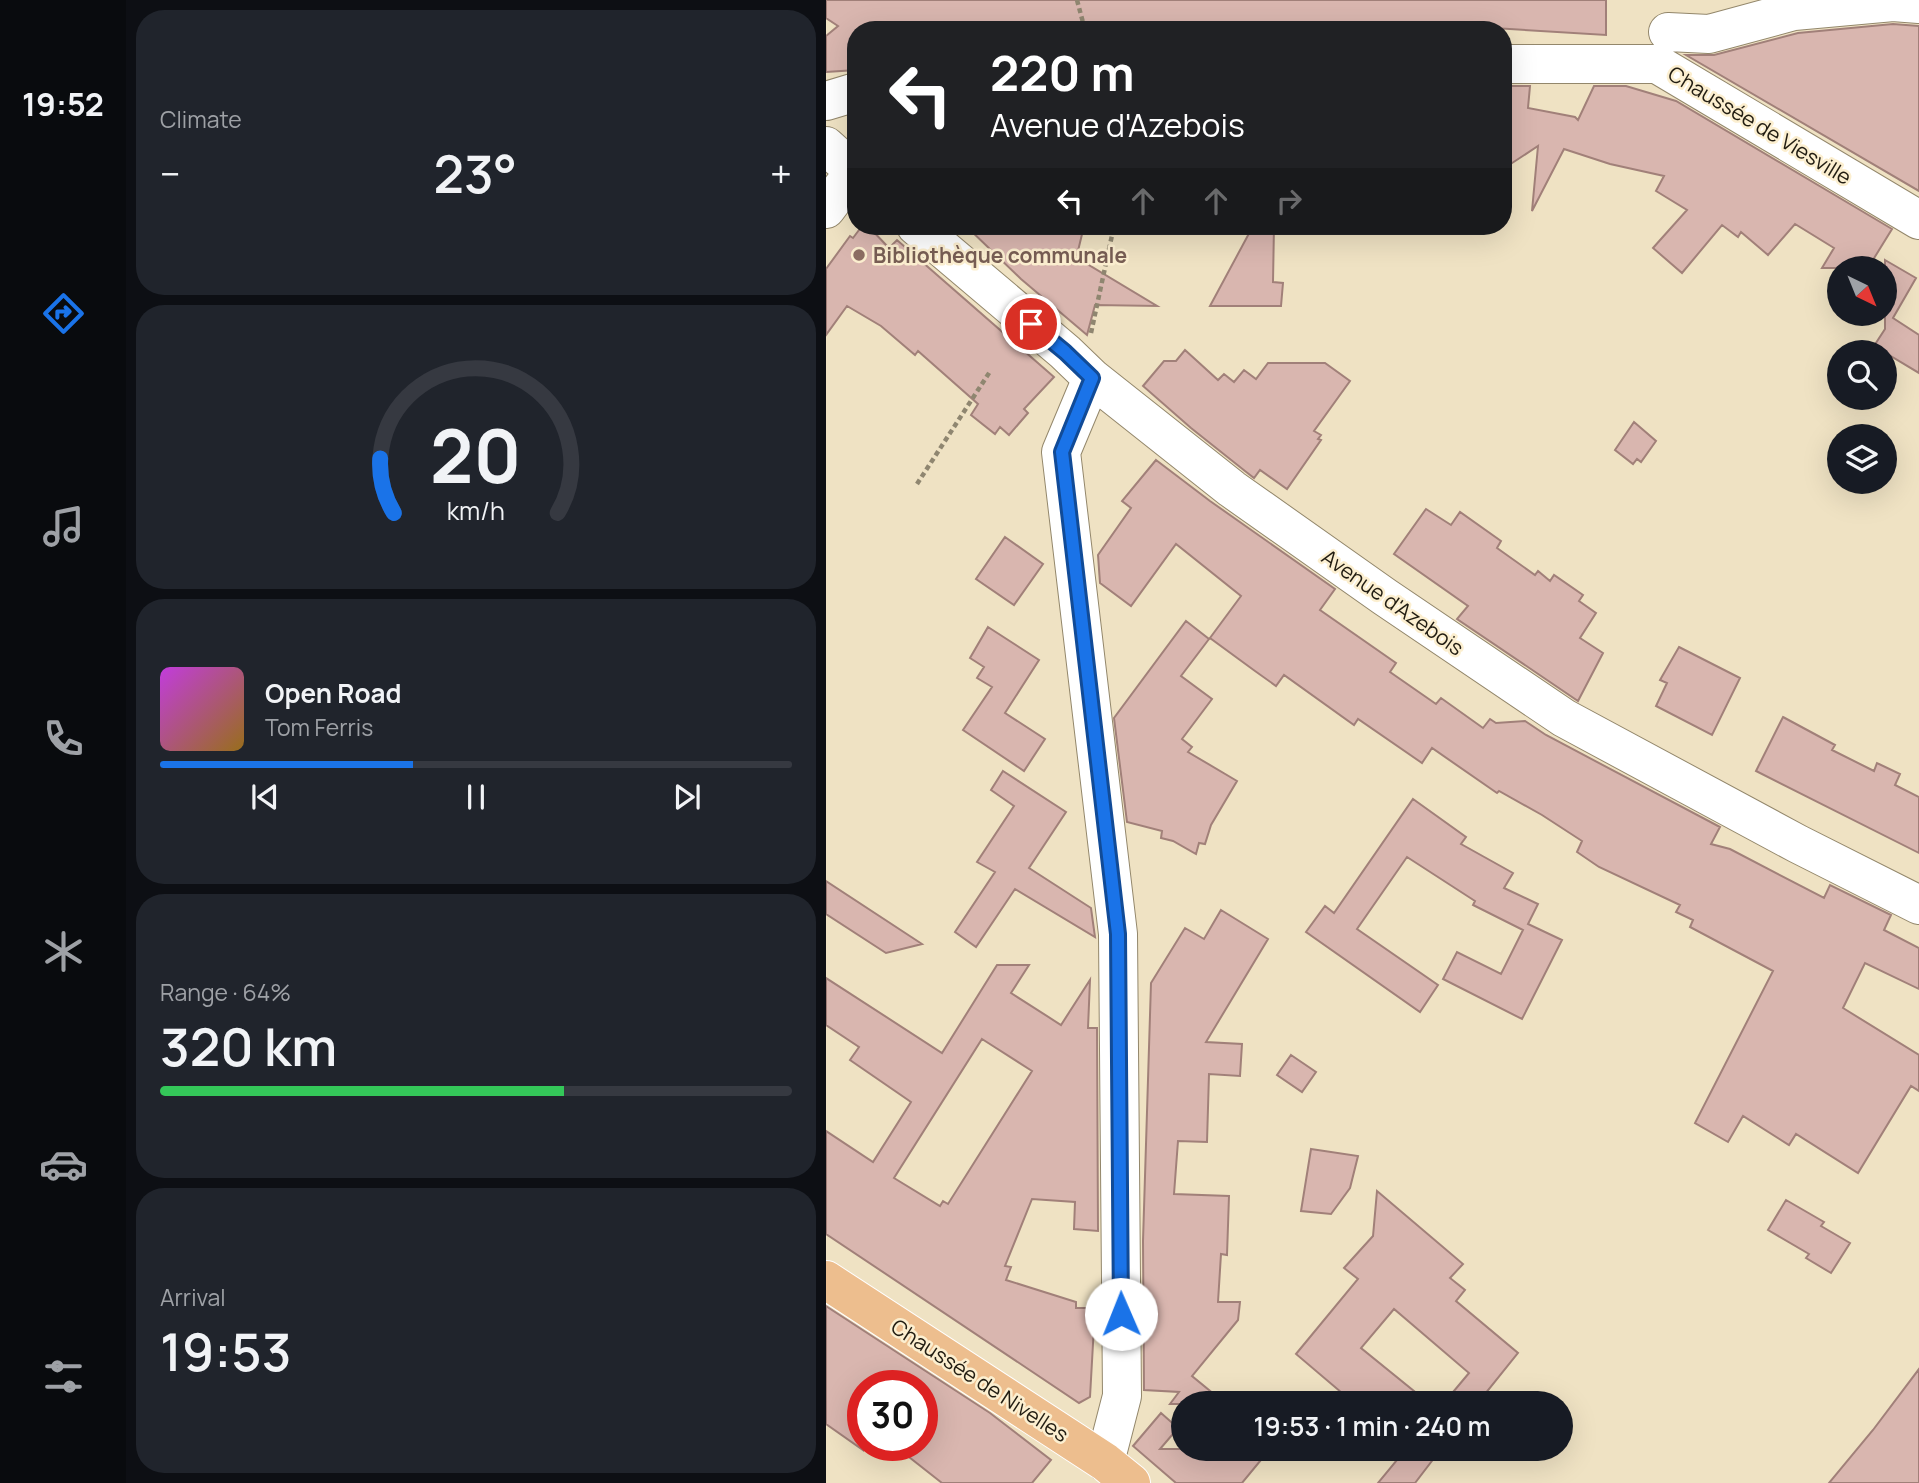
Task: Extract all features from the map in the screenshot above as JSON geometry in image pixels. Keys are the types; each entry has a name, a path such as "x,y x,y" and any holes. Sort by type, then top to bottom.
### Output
{"main road":[{"name":"Chaussée de Nivelles","path":"826,1280 1118,1472"}],"street":[{"path":"1512,62 1664,32 1709,34 1794,11 1893,2 1919,4"},
{"name":"Chaussée de Viesville","path":"1664,32 1919,220"},
{"path":"826,100 847,94"},
{"path":"826,146 847,165"},
{"path":"826,209 847,182"},
{"name":"Avenue d'Azebois","path":"927,235 1088,373 1233,489 1385,597 1564,718 1798,844 1919,905"},
{"path":"1088,373 1062,452 1118,934 1122,1396 1118,1472"}],"path":[{"path":"1077,0 1083,21"},
{"path":"1088,373 1112,235"},
{"path":"917,484 991,370"}],"building":[{"path":"826,0 1606,0 1606,35 1512,29 1512,21 847,21 847,71 826,72 826,36 838,26 826,18"},
{"path":"1893,24 1919,26 1919,191 1686,55 1714,55 1798,33"},
{"path":"1512,86 1530,86 1528,108 1575,117 1578,120 1594,86 1626,86 1676,101 1892,229 1875,256 1829,256 1834,248 1795,224 1768,255 1741,232 1738,237 1722,225 1682,273 1653,248 1687,210 1656,191 1664,176 1610,164 1564,149 1532,211 1538,146 1512,163"},
{"path":"855,235 877,235 889,248 897,240 1054,377 1024,409 1028,413 1009,435 1000,427 995,434 971,415 978,404 918,351 915,355 881,326 847,306 826,335 826,269 850,236 853,238"},
{"path":"975,235 1082,235 1077,255 1086,257 1084,262 1157,306 1095,305 1087,335 1021,279"},
{"path":"1248,235 1274,235 1273,282 1283,283 1281,306 1210,306"},
{"path":"1897,267 1916,278 1897,311"},
{"path":"1897,321 1919,335 1919,373 1897,360 1897,340 1878,340 1885,326 1897,326"},
{"path":"1185,350 1218,380 1224,374 1234,382 1244,370 1256,379 1268,363 1325,363 1350,381 1314,431 1321,435 1318,439 1321,440 1287,489 1260,470 1254,478 1143,386 1164,361 1176,361"},
{"path":"1634,422 1656,441 1641,462 1637,459 1633,464 1615,450"},
{"path":"1156,460 1335,589 1320,610 1396,663 1390,672 1436,704 1441,698 1483,728 1490,719 1496,723 1525,721 1546,735 1720,827 1711,844 1730,849 1824,898 1830,885 1891,915 1884,930 1919,948 1919,989 1865,963 1843,1008 1919,1055 1919,1091 1911,1086 1858,1173 1796,1134 1789,1145 1743,1116 1728,1142 1695,1123 1773,971 1690,927 1693,920 1676,912 1680,905 1599,867 1577,852 1582,841 1542,815 1499,791 1497,793 1432,748 1422,763 1358,719 1354,725 1284,675 1276,686 1255,671 1210,638 1241,596 1176,544 1131,606 1100,583 1098,555 1131,508 1122,501"},
{"path":"1426,509 1451,525 1460,512 1501,541 1497,548 1535,575 1538,571 1550,581 1554,575 1583,595 1579,601 1596,613 1580,638 1603,653 1578,701 1457,619 1468,606 1394,554"},
{"path":"1005,537 1043,564 1014,605 976,579"},
{"path":"1186,621 1209,639 1181,676 1212,699 1182,739 1192,747 1188,752 1237,781 1211,825 1205,844 1199,843 1196,854 1173,841 1161,838 1162,831 1127,822 1114,718"},
{"path":"988,627 1039,660 1005,713 1045,739 1024,771 963,730 992,687 977,678 984,667 970,658"},
{"path":"1679,647 1740,678 1712,735 1656,706 1667,683 1660,680"},
{"path":"1783,717 1835,745 1832,750 1874,771 1877,763 1900,774 1895,785 1919,797 1919,853 1756,771"},
{"path":"1003,771 1066,812 1029,868 1091,908 1095,937 1015,889 976,947 955,932 995,872 977,862 1014,806 991,790"},
{"path":"1413,799 1466,837 1461,844 1513,873 1504,888 1538,904 1528,924 1562,940 1522,1019 1443,979 1457,952 1501,974 1523,930 1473,905 1475,901 1407,857 1357,929 1438,985 1420,1012 1306,932 1325,906 1334,913"},
{"path":"826,881 922,944 886,953 826,914"},
{"path":"1221,910 1268,939 1206,1042 1242,1044 1240,1076 1209,1074 1207,1142 1178,1141 1174,1194 1229,1196 1227,1255 1221,1254 1218,1302 1240,1302 1238,1320 1192,1376 1210,1391 1144,1390 1143,1241 1151,983 1185,928 1204,939"},
{"path":"997,965 1029,965 1011,993 1061,1025 1090,980 1088,1028 1097,1028 1098,1231 1074,1229 1075,1202 1032,1199 1005,1266 1011,1267 1006,1280 1076,1302 1076,1308 1095,1308 1090,1397 1079,1403 826,1234 826,1131 873,1162 911,1102 850,1060 859,1047 826,1025 826,978 942,1053","holes":["982,1039 1032,1071 948,1204 943,1201 940,1206 894,1178"]},
{"path":"1291,1055 1316,1072 1302,1092 1277,1075"},
{"path":"1311,1149 1358,1156 1350,1188 1331,1214 1301,1211"},
{"path":"1377,1191 1463,1264 1450,1278 1465,1290 1456,1301 1518,1353 1487,1391 1454,1391 1469,1373 1394,1309 1361,1348 1414,1391 1340,1391 1296,1354 1358,1279 1344,1268 1373,1236"},
{"path":"1786,1200 1824,1222 1821,1226 1850,1243 1831,1273 1806,1258 1809,1254 1768,1230"},
{"path":"826,1306 924,1370 847,1370 847,1439 826,1424"},
{"path":"1919,1369 1919,1483 1829,1483 1873,1430"},
{"path":"938,1379 990,1413 1051,1460 1032,1483 942,1483 914,1461 938,1461"},
{"path":"1161,1413 1171,1422 1171,1436 1160,1449 1171,1449 1171,1461 1260,1461 1242,1483 1176,1483 1133,1446"},
{"path":"1396,1461 1432,1461 1415,1483 1378,1483"}],"place":[{"name":"Bibliothèque communale","path":"859,255"}],"route":[{"path":"1031,324 1092,378 1062,452 1118,934 1121,1314"}]}
